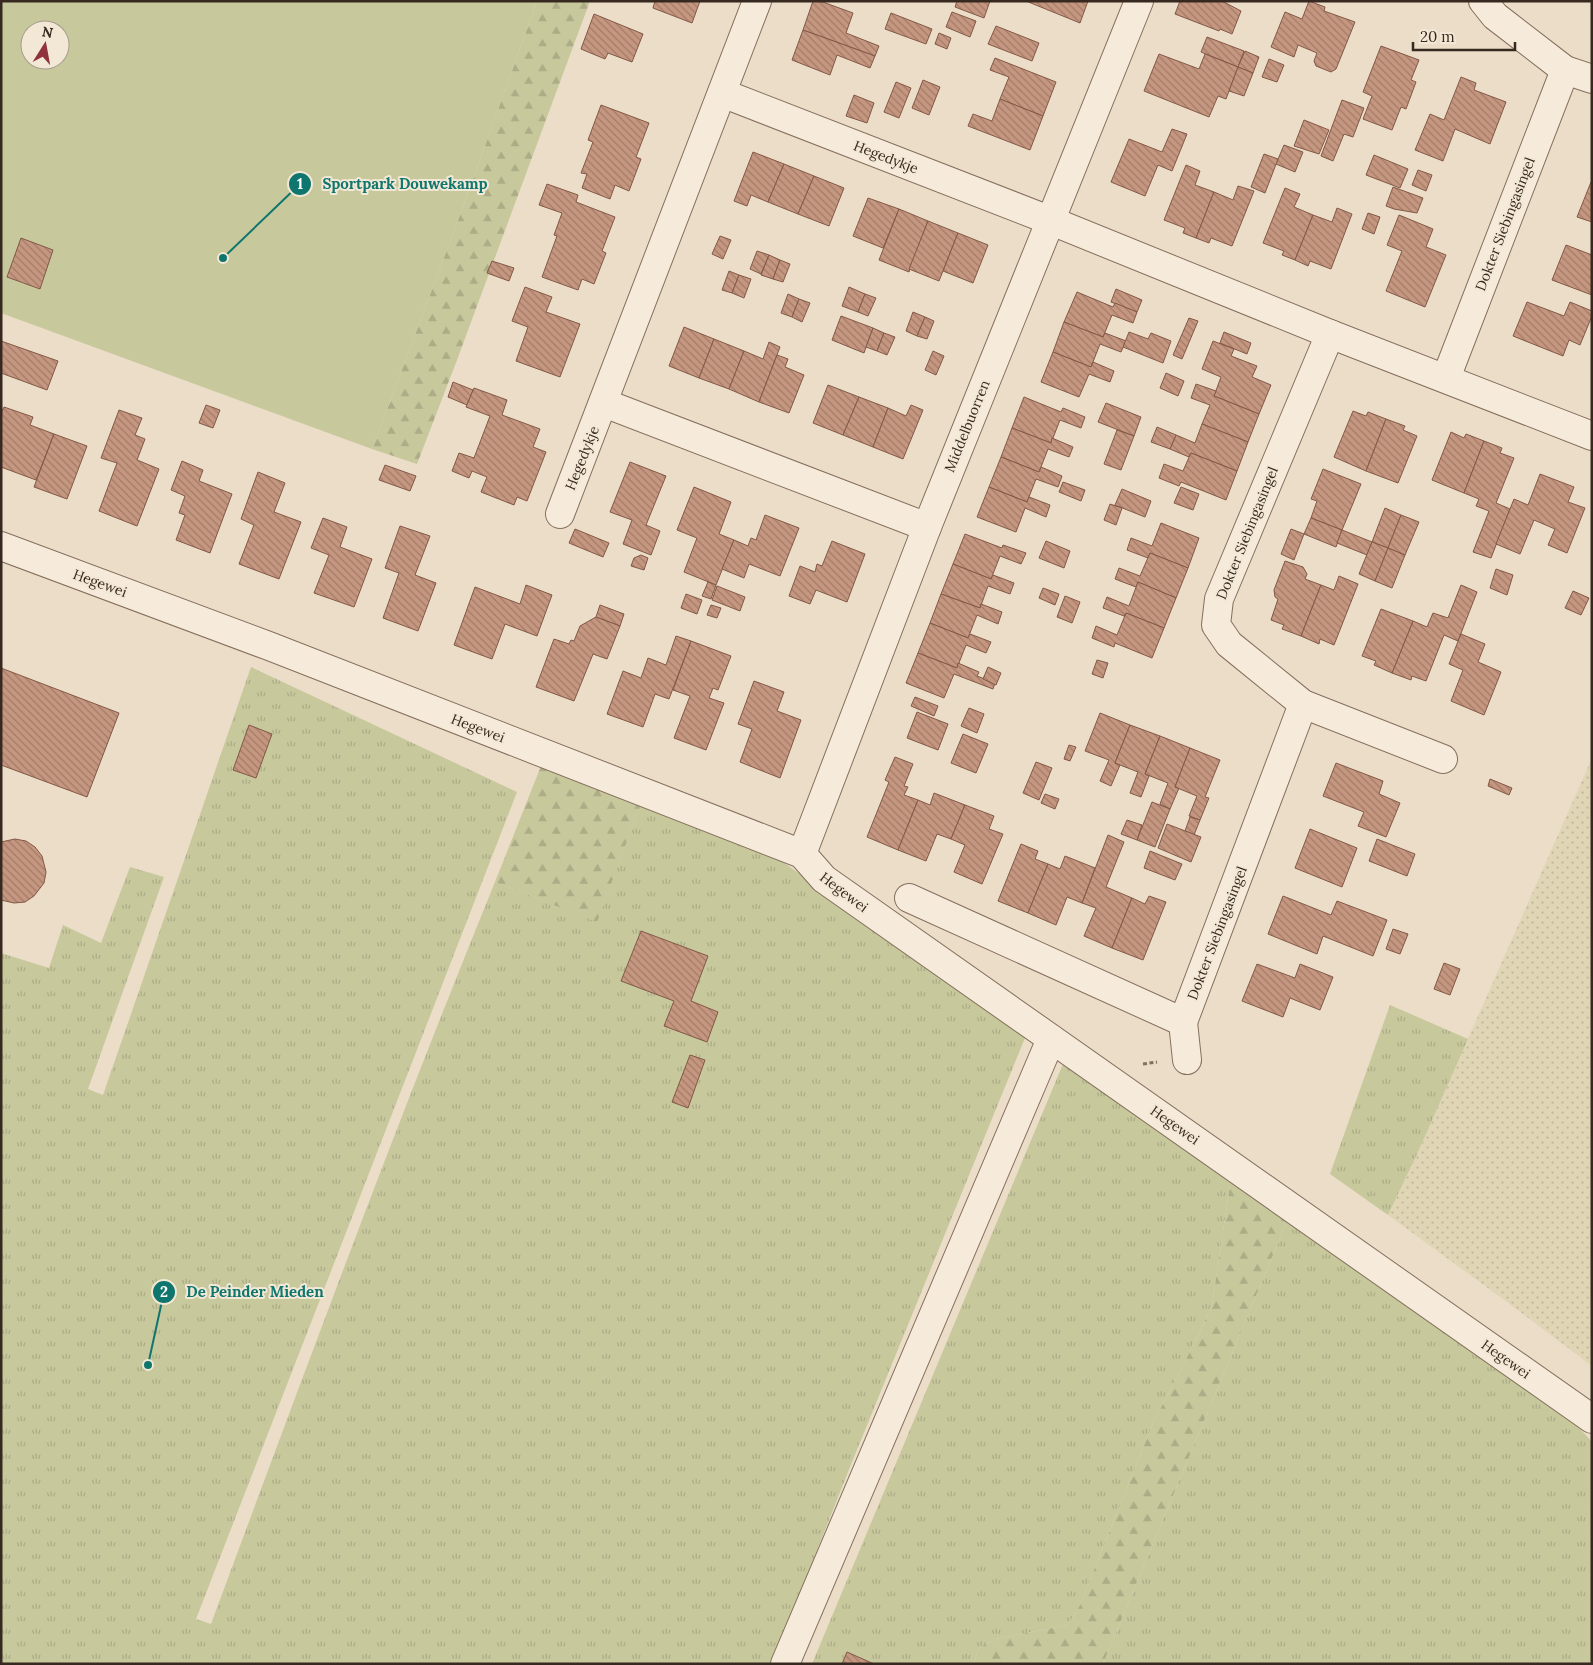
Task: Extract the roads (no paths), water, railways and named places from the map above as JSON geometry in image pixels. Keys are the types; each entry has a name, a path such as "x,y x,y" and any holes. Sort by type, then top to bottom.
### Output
{"street":[{"name":"Hegedykje","path":"560,514 757,1"},
{"name":"Middelbuorren","path":"802,854 927,527 1139,1"},
{"path":"1483,1 1495,16 1565,70 1592,79"},
{"name":"Dokter Siebingasingel","path":"1446,378 1565,70"},
{"name":"Hegedykje","path":"722,93 1050,220"},
{"path":"1050,220 1330,334 1592,436"},
{"name":"Dokter Siebingasingel","path":"1330,334 1219,599 1216,625 1229,644 1303,704 1443,759"},
{"path":"604,403 927,527"},
{"name":"Hegewei","path":"1,546 278,650 802,854 824,880 1592,1419"},
{"name":"Dokter Siebingasingel","path":"1187,1060 1184,1022 1303,704"},
{"path":"909,898 1184,1022"},
{"path":"785,1664 1051,1039"}],"place":[{"name":"Sportpark Douwekamp","path":"223,258"},
{"name":"De Peinder Mieden","path":"148,1365"}]}
